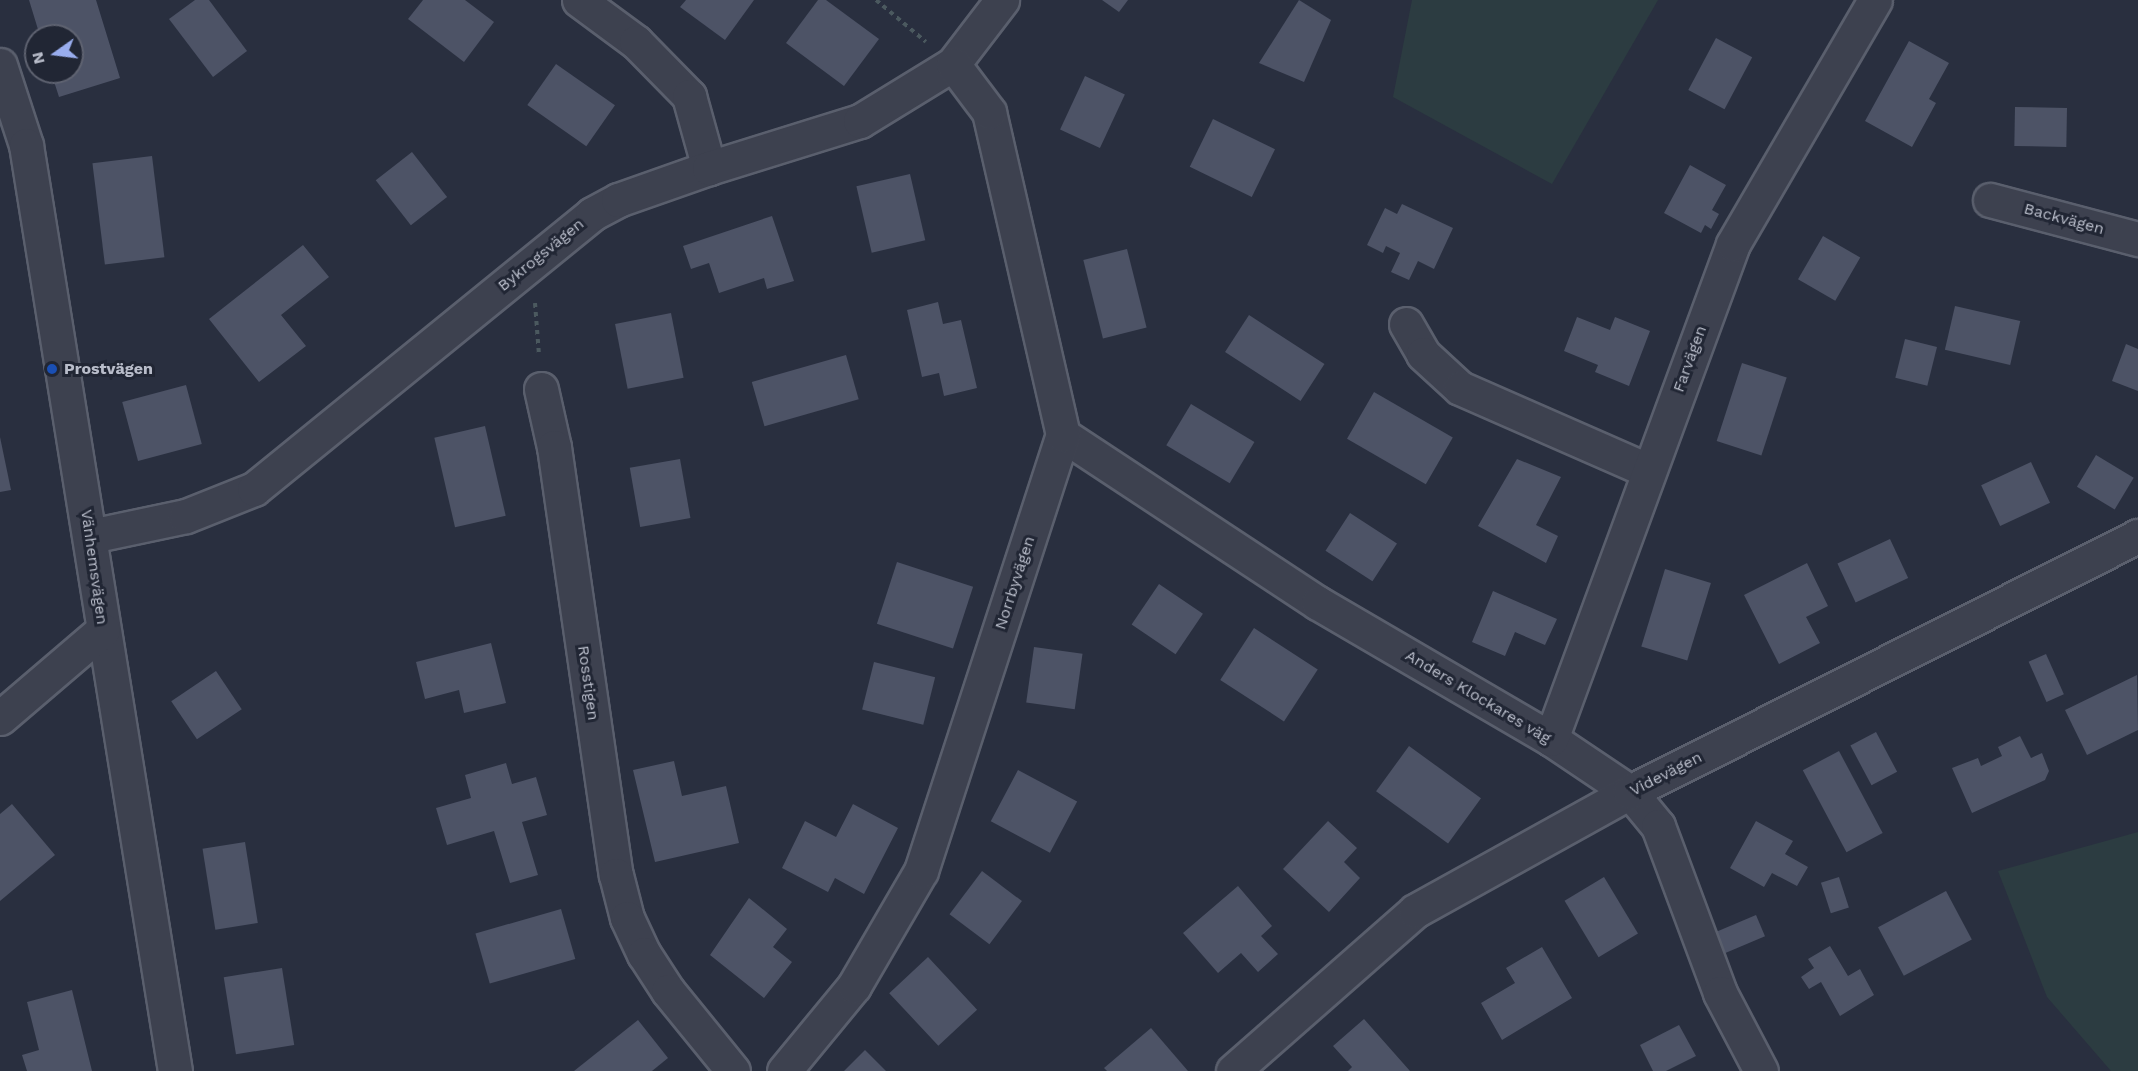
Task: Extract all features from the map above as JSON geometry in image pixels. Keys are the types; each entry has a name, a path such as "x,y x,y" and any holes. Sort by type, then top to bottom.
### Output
{"street":[{"path":"579,0 636,42 689,96 709,168"},
{"name":"Bykrogsvägen","path":"91,536 186,516 254,489 592,214 618,200 709,168 860,121 953,64 1002,0"},
{"name":"Farvägen","path":"1551,740 1733,244 1875,0"},
{"path":"953,64 989,112 1064,435"},
{"name":"Vänhemsvägen","path":"0,65 26,145 91,536 103,630 175,1071"},
{"name":"Backvägen","path":"1990,200 2138,239"},
{"path":"1406,324 1423,354 1460,388 1649,471"},
{"name":"Rosstigen","path":"542,389 556,458 616,875 627,918 644,954 668,992 733,1071"},
{"name":"Anders Klockares väg","path":"1064,435 1318,603 1551,740 1630,792 1658,826 1720,993 1761,1071"},
{"name":"Norrbyvägen","path":"784,1071 854,986 921,871 1064,435"},
{"name":"Videvägen","path":"1233,1071 1415,911 1630,792 2138,536"},
{"path":"0,718 103,630"}],"path":[{"path":"876,0 953,64"},
{"path":"532,262 542,389"}],"shaded area":[{"path":"1412,0 1658,0 1552,184 1393,97"},
{"path":"2138,832 2138,1071 2111,1071 2047,997 1998,871"}],"building":[{"path":"29,0 96,0 120,78 59,97 55,84 84,84 84,24 36,24"},
{"path":"195,0 209,0 247,51 213,77 169,19"},
{"path":"423,0 465,0 494,22 464,62 408,19"},
{"path":"686,0 754,0 725,40 680,7"},
{"path":"818,0 826,0 879,39 844,86 786,43"},
{"path":"1102,0 1128,0 1119,12"},
{"path":"1299,0 1331,20 1304,82 1259,63"},
{"path":"1716,38 1752,57 1725,109 1688,90"},
{"path":"1909,41 1949,63 1929,99 1936,103 1912,147 1865,121"},
{"path":"556,64 615,105 586,146 527,105"},
{"path":"1085,76 1125,95 1100,148 1060,129"},
{"path":"2015,107 2067,108 2066,147 2014,146"},
{"path":"1213,119 1275,149 1252,197 1190,167"},
{"path":"412,152 447,197 411,225 376,180"},
{"path":"152,156 164,257 105,265 92,163"},
{"path":"1690,165 1726,185 1712,210 1719,214 1711,229 1705,225 1701,233 1664,213"},
{"path":"910,174 925,240 872,253 856,186"},
{"path":"1402,204 1453,228 1434,269 1418,261 1409,280 1391,272 1400,253 1386,246 1383,253 1367,245 1385,208 1397,214"},
{"path":"772,216 794,281 767,289 764,278 719,293 709,263 691,269 683,246"},
{"path":"1823,236 1860,258 1835,301 1798,279"},
{"path":"303,245 329,277 281,315 306,346 259,382 209,319"},
{"path":"1127,249 1147,328 1103,338 1083,260"},
{"path":"938,302 943,324 961,320 977,388 944,396 939,373 922,377 907,310"},
{"path":"1955,306 2020,321 2010,365 1945,350"},
{"path":"671,313 684,378 628,389 615,324"},
{"path":"1249,315 1324,364 1301,401 1225,352"},
{"path":"1577,317 1610,330 1615,317 1650,331 1629,386 1595,372 1598,365 1564,351"},
{"path":"1905,339 1937,347 1927,386 1895,378"},
{"path":"2126,344 2138,349 2138,391 2112,381"},
{"path":"846,355 859,399 764,426 752,382"},
{"path":"1742,363 1787,378 1761,456 1717,441"},
{"path":"186,385 202,444 138,461 122,402"},
{"path":"1374,392 1453,438 1426,484 1347,439"},
{"path":"1191,404 1254,442 1230,483 1166,445"},
{"path":"485,426 506,516 455,527 434,438"},
{"path":"0,437 11,490 0,492"},
{"path":"2096,455 2134,478 2115,509 2077,487"},
{"path":"680,459 690,518 640,527 630,468"},
{"path":"1517,459 1561,477 1536,525 1558,536 1546,563 1478,526"},
{"path":"2031,462 2050,503 2000,526 1981,485"},
{"path":"1350,513 1397,543 1372,581 1325,551"},
{"path":"1890,539 1908,578 1856,602 1837,564"},
{"path":"897,562 973,587 953,649 877,624"},
{"path":"1807,563 1828,606 1806,617 1820,643 1779,664 1744,595"},
{"path":"1665,569 1711,583 1687,660 1641,646"},
{"path":"1159,584 1203,614 1176,654 1132,625"},
{"path":"1493,591 1557,619 1545,645 1515,632 1505,656 1472,642"},
{"path":"1254,628 1318,669 1284,721 1220,680"},
{"path":"491,643 506,703 464,713 459,690 425,699 416,662"},
{"path":"1034,647 1083,654 1075,709 1026,702"},
{"path":"2046,654 2064,694 2047,702 2029,662"},
{"path":"874,662 935,677 923,725 862,710"},
{"path":"216,671 242,709 197,739 171,701"},
{"path":"2137,675 2138,730 2087,755 2065,710"},
{"path":"1876,732 1897,772 1872,785 1850,746"},
{"path":"2020,736 2031,758 2042,753 2049,771 2045,780 1972,813 1952,768 1978,758 1981,766 2002,756 1998,747"},
{"path":"1409,746 1481,798 1448,844 1376,791"},
{"path":"1839,751 1883,833 1846,852 1803,770"},
{"path":"674,761 682,796 726,786 739,843 655,862 633,770"},
{"path":"506,763 512,784 536,777 547,815 522,822 538,875 510,883 494,831 447,845 436,808 471,798 465,775"},
{"path":"1018,770 1077,801 1050,853 991,821"},
{"path":"12,804 55,855 0,901 0,814"},
{"path":"853,804 898,828 864,894 835,878 828,892 782,868 805,821 836,837"},
{"path":"1328,821 1357,848 1344,862 1360,878 1329,912 1283,869"},
{"path":"1756,821 1793,841 1785,854 1808,867 1797,886 1772,873 1764,887 1730,868"},
{"path":"245,842 258,923 215,930 203,849"},
{"path":"982,871 1022,901 989,944 950,914"},
{"path":"1604,877 1638,934 1599,957 1565,901"},
{"path":"1839,877 1849,907 1831,913 1821,883"},
{"path":"1238,886 1272,926 1261,936 1278,954 1258,972 1241,953 1218,973 1183,933"},
{"path":"1946,891 1972,940 1904,976 1878,927"},
{"path":"749,898 787,929 773,947 792,962 764,998 710,955"},
{"path":"561,909 575,959 490,984 475,934"},
{"path":"1756,915 1765,936 1725,953 1716,932"},
{"path":"1830,946 1848,976 1860,969 1874,995 1840,1016 1821,982 1809,989 1801,977 1814,968 1808,959"},
{"path":"1542,947 1572,998 1502,1040 1481,1003 1515,983 1506,968"},
{"path":"928,957 977,1010 938,1046 889,993"},
{"path":"282,968 294,1045 236,1054 224,977"},
{"path":"72,990 92,1071 27,1071 22,1055 39,1050 27,1002"},
{"path":"1364,1019 1410,1071 1348,1071 1352,1067 1333,1046"},
{"path":"638,1020 668,1058 652,1071 574,1071"},
{"path":"1679,1025 1696,1056 1666,1071 1653,1071 1640,1045"},
{"path":"1151,1028 1188,1071 1107,1071 1104,1068"},
{"path":"865,1050 886,1071 844,1071"}],"place":[{"name":"Prostvägen","path":"52,369"}]}
